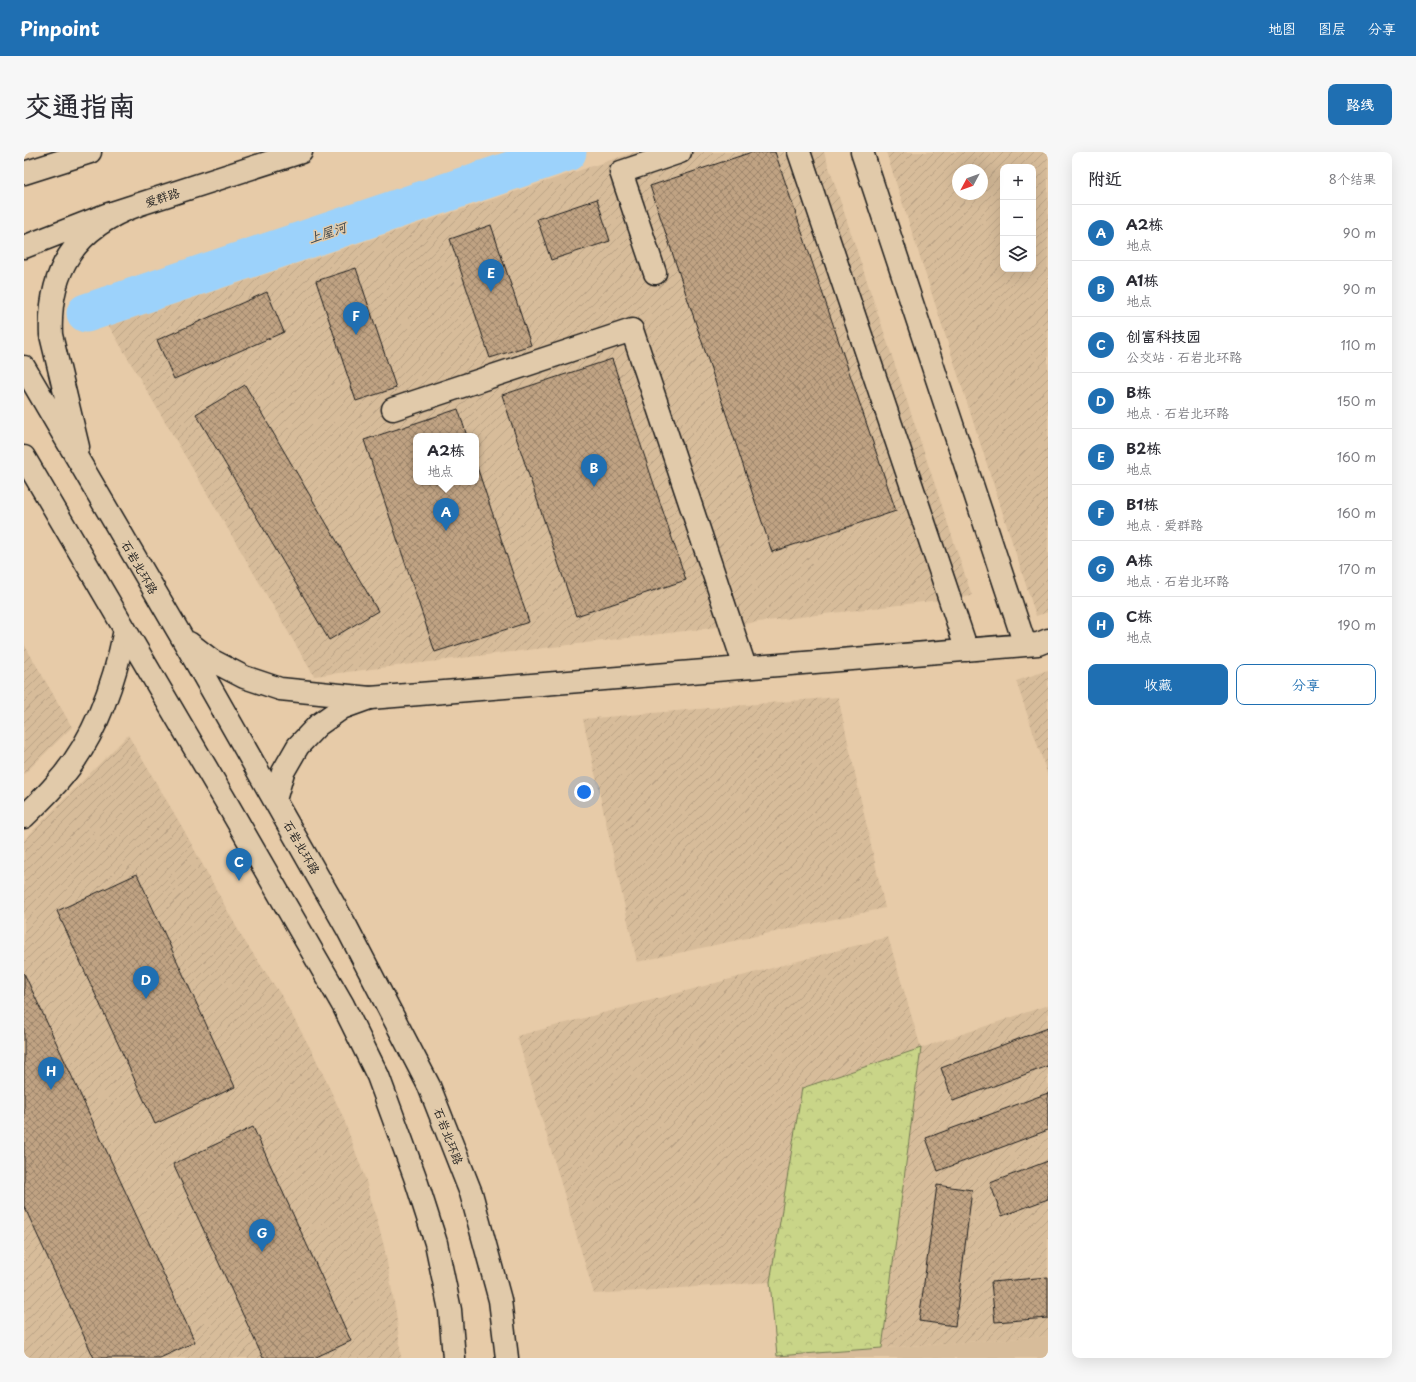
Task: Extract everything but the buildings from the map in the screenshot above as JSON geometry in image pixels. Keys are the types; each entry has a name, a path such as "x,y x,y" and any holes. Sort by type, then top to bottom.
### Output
{"main road":[{"path":"24,158 68,157 90,152"},
{"path":"24,173 90,152"},
{"name":"爱群路","path":"24,247 138,205 301,152"},
{"path":"655,273 621,172 680,152"},
{"path":"799,152 967,650"},
{"path":"862,152 1025,645"},
{"path":"83,469 51,335 50,316 52,297 57,279 65,262 88,232 103,220 120,211 138,205"},
{"path":"392,409 632,330 745,667"},
{"name":"石岩北环路","path":"24,368 181,636 348,928 429,1086 471,1193 500,1300 506,1358"},
{"path":"24,457 343,1005 378,1076 415,1177 436,1243 450,1310 454,1358"},
{"path":"24,817 57,784 89,735 102,709 112,683 120,657 125,630"},
{"path":"181,636 211,660 244,677 280,689 370,698 1038,644 1048,640"},
{"path":"275,800 283,772 298,746 318,725 342,708 370,698"}],"shaded area":[{"path":"635,152 824,152 972,596 314,676 109,326"},
{"path":"886,152 1048,152 1048,612 1036,616"},
{"path":"24,644 72,727 24,774"},
{"path":"1048,670 1048,776 1016,681"},
{"path":"838,697 885,908 637,962 583,719"},
{"path":"128,735 181,825 243,939 281,995 314,1055 343,1117 366,1181 384,1246 396,1313 401,1358 24,1358 24,840"},
{"path":"888,937 921,1048 802,1088 770,1282 594,1294 517,1036"},
{"path":"1048,1005 1048,1336 882,1348 921,1048"},
{"path":"1048,1336 1048,1358 776,1358 777,1356"}],"green space":[{"path":"921,1048 882,1348 777,1356 770,1282 802,1088"}],"waterway":[{"name":"上屋河","path":"86,313 567,152"}],"place":[{"name":"B2栋","path":"491,292"},
{"name":"B1栋","path":"356,335"},
{"name":"A1栋","path":"594,487"},
{"name":"A2栋","path":"446,531"},
{"name":"创富科技园","path":"239,881"},
{"name":"B栋","path":"146,999"},
{"name":"C栋","path":"51,1090"},
{"name":"A栋","path":"262,1252"}]}
